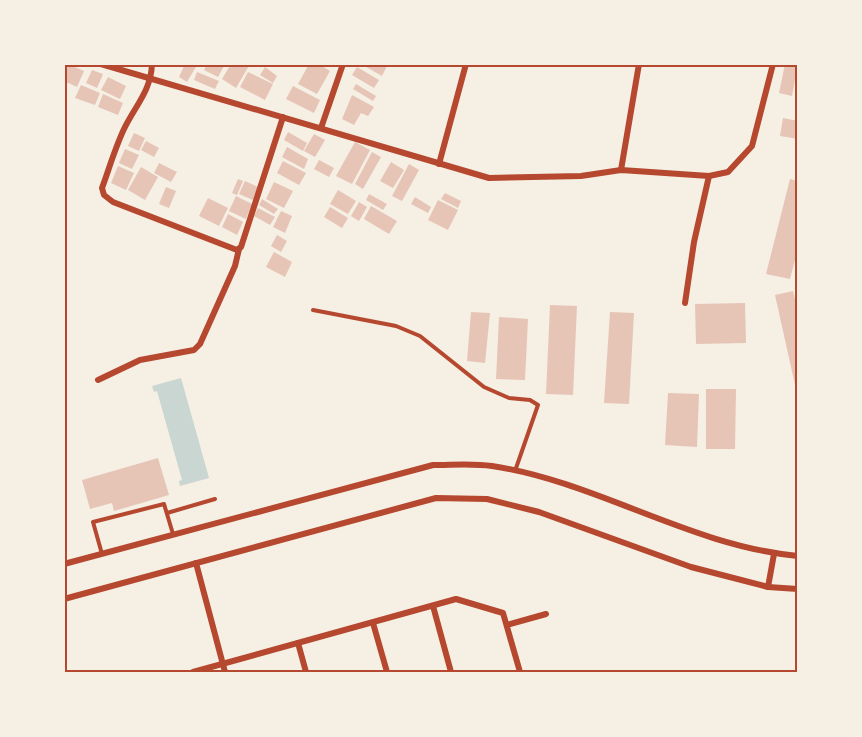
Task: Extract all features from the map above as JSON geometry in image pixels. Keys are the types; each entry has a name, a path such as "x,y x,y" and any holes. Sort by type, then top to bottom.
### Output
{"street":[{"path":"101,64 489,178 581,176 621,170 709,176 728,172 752,146 773,64"},
{"path":"152,64 151,80 124,129 102,188 104,195 113,202 239,249"},
{"path":"321,128 343,64"},
{"path":"439,164 466,64"},
{"path":"621,170 639,64"},
{"path":"98,380 140,360 194,350 200,344 236,266 239,249 284,117"},
{"path":"685,303 694,242 709,176"},
{"path":"64,564 433,465 491,466 514,471 549,480 701,536 774,554 798,556"},
{"path":"64,599 436,498 487,499 539,512 691,567 768,587 798,589"},
{"path":"768,587 774,554"},
{"path":"196,562 225,672"},
{"path":"193,672 456,599 503,613 520,672"},
{"path":"433,606 451,672"},
{"path":"507,625 546,614"},
{"path":"373,623 387,672"},
{"path":"298,643 306,672"}],"lane":[{"path":"313,310 404,329 420,336 441,351 484,387 509,398 530,400 538,405 514,471"},
{"path":"167,513 215,499"},
{"path":"102,554 93,522 164,504 173,534"}],"shaded area":[{"path":"181,378 209,478 180,486 179,481 182,480 157,391 154,392 152,386"}],"building":[{"path":"68,64 84,71 77,87 64,81"},
{"path":"185,64 197,65 187,82 179,77"},
{"path":"207,64 225,64 218,77 204,70"},
{"path":"231,64 250,64 236,88 222,79"},
{"path":"309,64 319,64 330,71 317,94 298,84"},
{"path":"361,64 385,64 387,66 382,76"},
{"path":"785,64 798,64 792,96 779,93"},
{"path":"265,67 277,76 273,83 260,75"},
{"path":"357,67 379,80 374,88 352,75"},
{"path":"92,70 103,74 97,88 86,83"},
{"path":"197,72 219,81 215,89 194,80"},
{"path":"248,72 273,84 265,100 240,87"},
{"path":"108,77 126,86 120,99 101,90"},
{"path":"356,84 376,96 373,101 353,89"},
{"path":"81,85 100,93 95,105 75,98"},
{"path":"293,86 320,100 314,113 286,99"},
{"path":"103,94 123,103 118,115 98,107"},
{"path":"352,95 374,107 368,116 361,113 354,125 342,119"},
{"path":"783,118 798,121 798,139 780,136"},
{"path":"288,132 307,143 303,151 284,140"},
{"path":"134,133 145,138 139,151 128,146"},
{"path":"314,134 325,140 315,157 304,151"},
{"path":"146,141 159,148 154,157 141,150"},
{"path":"355,142 370,150 352,184 336,176"},
{"path":"287,147 308,159 304,169 282,157"},
{"path":"125,149 139,155 132,169 119,163"},
{"path":"372,152 381,157 363,189 355,184"},
{"path":"319,160 334,168 329,177 314,169"},
{"path":"283,161 306,173 299,185 277,173"},
{"path":"391,162 404,170 393,188 380,181"},
{"path":"159,163 177,172 171,182 154,173"},
{"path":"409,164 419,170 402,201 392,196"},
{"path":"118,166 134,173 126,190 111,183"},
{"path":"141,167 158,177 145,200 128,190"},
{"path":"238,179 243,181 237,195 232,193"},
{"path":"790,179 798,181 798,249 790,279 766,274"},
{"path":"245,181 258,187 253,200 239,194"},
{"path":"274,182 293,191 284,208 266,199"},
{"path":"166,187 176,191 169,208 159,204"},
{"path":"338,190 356,201 348,214 330,204"},
{"path":"445,193 461,201 458,208 441,199"},
{"path":"369,194 387,204 383,210 366,200"},
{"path":"236,196 252,204 246,219 229,211"},
{"path":"415,197 431,207 428,213 411,204"},
{"path":"208,198 228,208 219,226 199,216"},
{"path":"262,199 278,209 274,214 259,205"},
{"path":"438,200 458,210 448,230 428,220"},
{"path":"359,202 367,207 359,221 351,216"},
{"path":"371,206 397,221 389,234 364,219"},
{"path":"330,207 348,218 342,228 324,217"},
{"path":"258,208 275,217 270,225 254,216"},
{"path":"281,211 292,216 285,233 273,227"},
{"path":"228,214 243,222 237,235 222,227"},
{"path":"277,235 287,241 281,252 271,246"},
{"path":"274,252 292,262 285,277 266,267"},
{"path":"793,291 798,311 797,394 775,295"},
{"path":"745,303 746,343 696,344 695,304"},
{"path":"550,305 577,306 573,395 546,394"},
{"path":"471,312 490,313 485,363 467,361"},
{"path":"610,312 634,313 629,404 604,403"},
{"path":"499,317 528,319 525,380 496,379"},
{"path":"706,389 736,389 735,449 706,449"},
{"path":"668,393 699,394 697,447 665,445"},
{"path":"158,458 169,495 114,511 112,503 90,509 82,480"}]}
